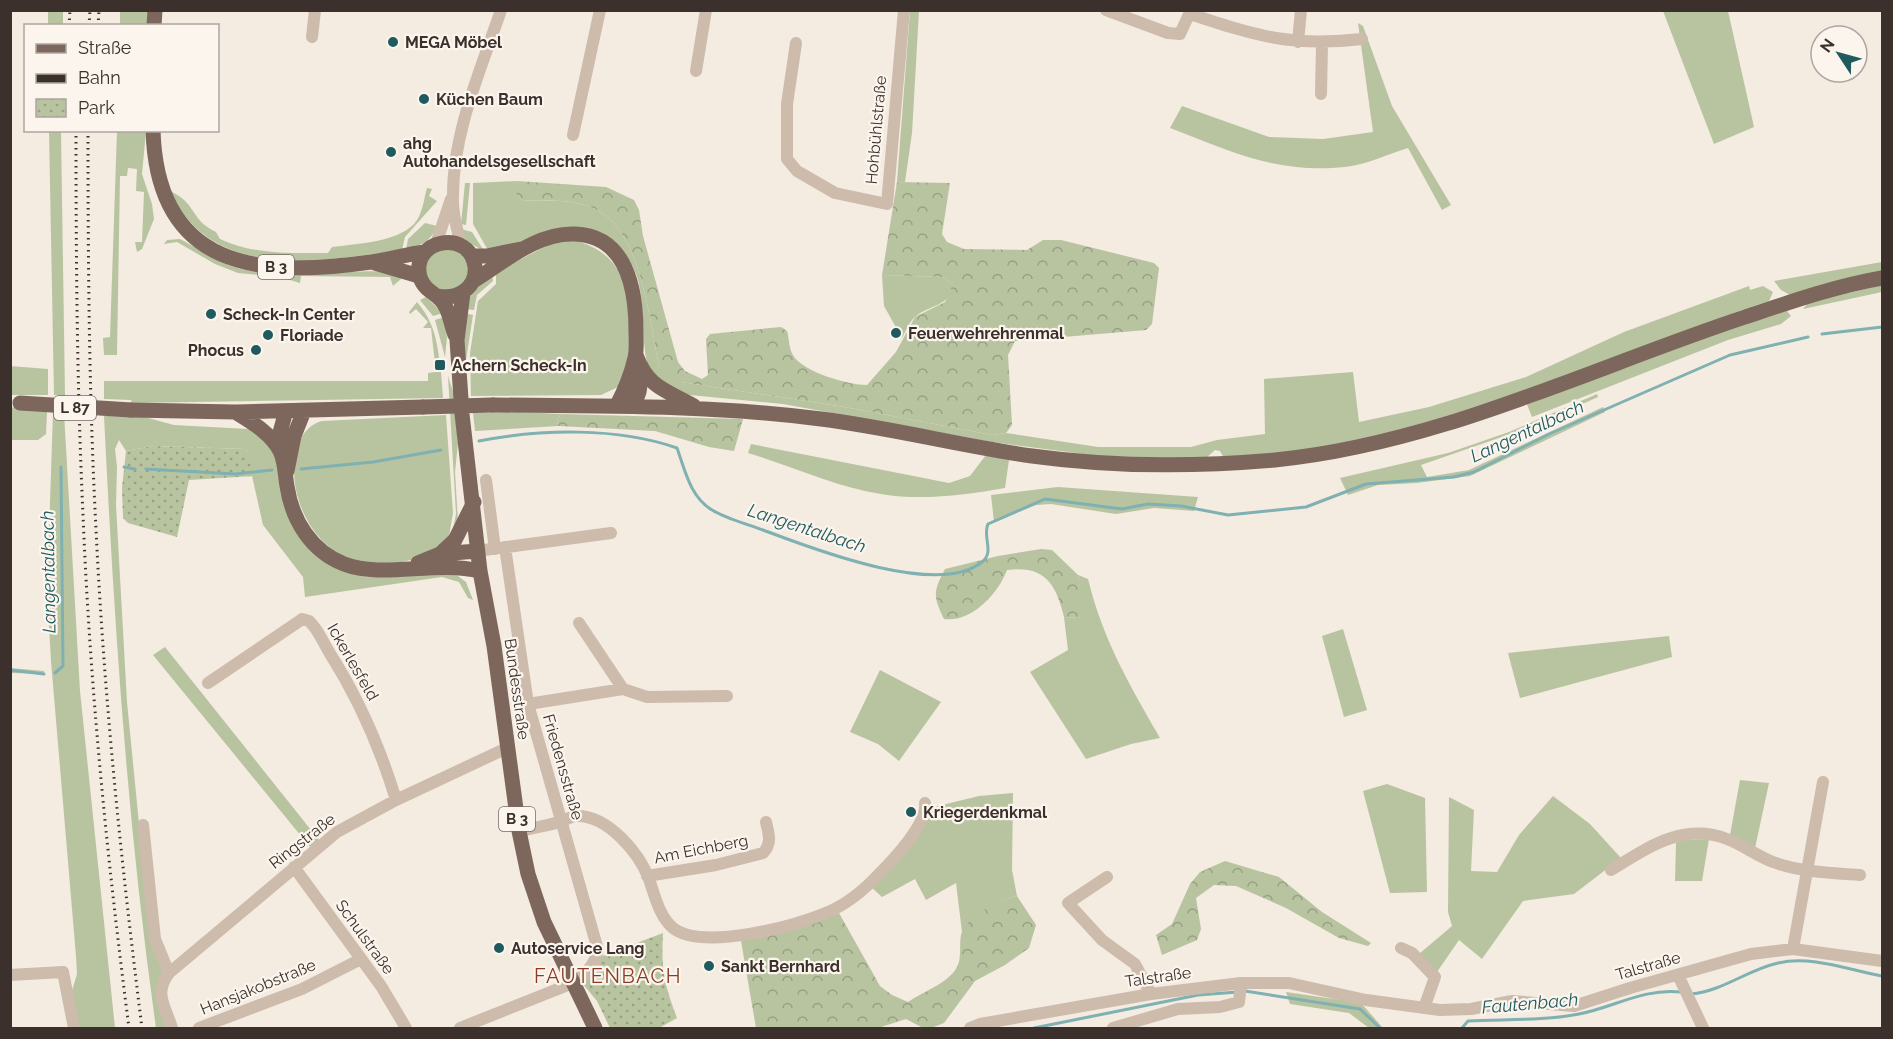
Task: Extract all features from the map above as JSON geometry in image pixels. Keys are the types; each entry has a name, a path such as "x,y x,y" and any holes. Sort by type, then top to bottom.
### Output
{"main road":[{"name":"B 3","path":"153,132 154,159 165,201 188,232 207,247 227,258 249,265 288,267 372,262 430,248 444,241 466,250 475,273 468,287 457,340"},
{"path":"466,250 487,256 524,248 554,236 574,234 591,237 618,255 633,283 636,355 642,372 657,388 700,408"},
{"path":"419,276 421,259 430,248"},
{"path":"438,297 451,297 524,248"},
{"name":"B 3","path":"372,262 404,269 419,276 426,289 438,297 448,313 457,340"},
{"name":"L 87","path":"15,402 131,410 235,412 494,405 634,405 719,408 823,419 1032,456 1093,462 1152,465 1276,460 1372,443 1466,417 1667,343 1788,302 1882,278"},
{"name":"Bundesstraße","path":"457,340 462,414 474,502 477,551 519,831 528,874 544,922 595,1029"},
{"path":"617,405 636,355"},
{"path":"634,405 642,372"},
{"path":"286,411 279,436 280,451 296,519 305,534 329,556 359,568 454,565 480,571"},
{"path":"286,476 294,436 304,411"},
{"path":"235,412 265,433 280,451"},
{"path":"440,554 455,540 474,502"},
{"path":"407,567 440,554 477,551"}],"street":[{"path":"312,37 315,10"},
{"path":"430,248 453,195 459,146 471,100 501,10"},
{"path":"573,135 600,10"},
{"path":"696,71 706,10"},
{"name":"Hohbühlstraße","path":"796,44 787,104 787,159 797,171 835,193 886,204 904,10"},
{"path":"1106,10 1168,33 1180,34 1191,12 1250,33 1298,42 1322,44 1362,39"},
{"path":"1298,42 1302,10"},
{"path":"1321,94 1322,44"},
{"path":"453,195 466,250"},
{"name":"Friedensstraße","path":"486,480 528,704 598,950 597,959 585,975 573,984"},
{"path":"477,551 611,533"},
{"name":"Ickerlesfeld","path":"208,683 298,622 309,621 343,674 361,708 381,752 396,800"},
{"path":"579,623 623,689"},
{"path":"528,704 623,689 647,697 727,696"},
{"name":"Ringstraße","path":"169,973 337,832 396,800 507,747"},
{"path":"1793,949 1823,782"},
{"name":"Am Eichberg","path":"519,831 561,822 576,816 598,822 621,838 647,876 663,918 679,931 704,936 769,932 830,912 865,889 905,845 923,818 925,803"},
{"name":"Am Eichberg","path":"647,876 716,865 763,853 768,848 770,836 766,822"},
{"path":"142,825 155,939 169,973 162,982 159,995 172,1029"},
{"path":"1611,870 1662,840 1707,833 1727,838 1772,862 1806,871 1860,875"},
{"name":"Schulstraße","path":"294,867 392,1002 406,1029"},
{"path":"1107,877 1068,903 1102,940 1136,964 1151,994"},
{"path":"1401,948 1412,953 1436,977 1424,1008"},
{"name":"Talstraße","path":"977,1027 1151,994 1241,983 1289,983 1366,1000 1424,1008 1471,1009 1512,1001 1574,1006 1683,986 1751,954 1793,949 1882,961"},
{"name":"Hansjakobstraße","path":"199,1029 302,990 361,959"},
{"path":"10,975 63,972 74,1029"},
{"path":"1113,1029 1178,1009 1220,1007 1239,1002 1241,983"},
{"path":"460,1029 573,984"},
{"path":"1683,986 1703,1029"}],"green space":[{"path":"48,11 63,11 63,24 48,24"},
{"path":"120,11 148,11 148,24 120,24"},
{"path":"910,11 919,11 912,133 905,182 897,182"},
{"path":"1663,11 1728,11 1754,127 1714,144"},
{"path":"1358,23 1363,26 1392,106 1451,205 1442,210 1408,148 1353,166 1298,167 1276,164 1235,153 1170,128 1182,106 1269,137 1323,139 1373,132"},
{"path":"49,132 61,132 65,396 54,395"},
{"path":"117,132 146,132 142,174 152,204 154,219 142,249 137,252 135,242 142,242 144,192 136,191 137,169 128,168 127,176 120,176 117,355 104,355 103,338 110,337"},
{"path":"517,181 515,190 521,200 581,204 599,211 613,222 625,239 634,259 647,304 659,366 681,382 845,407 992,435 1006,433 1098,447 1191,447 1217,440 1265,434 1264,379 1353,372 1359,422 1429,407 1526,377 1624,332 1749,286 1750,290 1763,286 1773,292 1769,301 1566,375 1464,410 1360,440 1309,449 1224,458 1220,451 1215,450 1205,459 1099,456 992,442 783,404 680,394 650,375 645,353 641,300 636,273 622,251 609,239 596,234 551,237 520,242 489,252 473,224 473,183"},
{"path":"517,181 606,187 634,200 639,210 643,236 678,362 685,371 702,379 708,375 706,339 710,334 781,327 787,331 793,355 806,367 838,380 867,385 896,352 915,317 945,302 953,284 943,277 882,275 897,182 950,183 942,234 947,242 964,249 1027,250 1043,240 1061,240 1154,263 1159,268 1152,324 1146,330 1015,341 1008,355 1012,425 1006,433 992,435 845,407 681,382 664,374 659,366 647,304 634,259 625,239 613,222 599,211 581,204 521,200 514,190"},
{"path":"465,183 470,183 466,225 461,224"},
{"path":"427,188 432,189 429,196 437,201 405,237 402,250 304,260 271,259 241,253 213,241 189,220 170,191 185,201 201,222 216,232 220,239 246,248 273,252 328,253 332,247 378,241 401,233 417,220"},
{"path":"425,223 437,226 432,236 421,245 406,250 408,239"},
{"path":"461,229 472,232 484,251 466,241"},
{"path":"180,239 220,261 252,271 294,274 401,272 401,279 393,286 390,277 301,276 300,283 280,277 238,273 215,264 177,242 164,244 167,240"},
{"path":"573,240 589,245 602,253 612,262 624,284 629,312 630,353 618,387 601,395 471,396 470,353 478,301 496,284 496,272 554,242"},
{"path":"447,249 462,255 468,270 462,285 447,291 432,285 426,270 432,255"},
{"path":"1882,262 1882,272 1790,295 1781,290 1774,281"},
{"path":"492,274 493,281 477,295 474,310 465,309 473,290"},
{"path":"882,275 943,277 953,284 948,297 915,317 902,338 884,306"},
{"path":"1882,285 1882,292 1803,309 1809,302"},
{"path":"426,297 443,313 433,316 420,300"},
{"path":"417,302 431,324 436,339 440,365 437,366 438,372 441,372 443,398 132,403 131,400 104,399 104,381 428,381 428,373 436,372 431,328 423,328 428,322 416,309 410,314 409,312"},
{"path":"1787,311 1791,316 1781,324 1728,340 1532,417 1526,402 1684,343"},
{"path":"465,313 473,315 466,360 469,430 463,342"},
{"path":"444,317 447,337 445,357 435,320"},
{"path":"10,366 48,369 48,395 11,395"},
{"path":"448,376 454,395 458,443 455,472 458,521 452,534 456,514"},
{"path":"1597,394 1598,397 1533,426 1421,465 1427,477 1469,470 1603,407 1605,412 1470,476 1417,483 1378,485 1348,495 1340,478 1448,453 1509,432"},
{"path":"10,407 47,412 46,434 38,440 11,440"},
{"path":"53,413 64,413 80,691 115,1028 78,1028 71,994 77,974 76,956 47,592"},
{"path":"473,413 561,414 557,420 558,426 475,431"},
{"path":"561,414 743,419 734,451 709,447 655,431 558,426 557,420"},
{"path":"137,415 174,425 248,429 259,433 276,457 282,492 341,570 367,577 451,571 466,582 473,600 468,598 459,582 442,577 305,597 303,577 263,525 246,449 153,446 126,451 119,440 115,449 116,505 127,702 142,854 163,971 157,986 157,993 168,1028 156,1028 137,875 117,645 104,416"},
{"path":"446,415 453,513 448,542 420,557 378,564 344,556 319,537 303,511 295,482 295,455 304,433 322,421"},
{"path":"751,444 949,483 970,476 986,455 1009,460 1005,488 975,493 912,497 864,491 831,481 748,453"},
{"path":"153,446 246,449 254,476 189,480 177,537 128,523 123,518 122,488 126,451"},
{"path":"1058,487 1198,497 1194,511 1154,508 1116,514 1051,504 1036,505 994,522 991,495"},
{"path":"1041,549 1052,550 1078,575 1084,613 1078,618 1064,617 1057,595 1046,579 1030,570 1020,569 1007,570 990,597 973,612 954,619 944,619 936,594 938,583 945,569 998,556"},
{"path":"1078,575 1088,579 1109,642 1160,738 1131,744 1086,759 1030,672 1068,650 1064,617 1078,618 1083,613"},
{"path":"1343,629 1367,710 1344,717 1322,636"},
{"path":"1669,636 1672,657 1520,698 1508,653"},
{"path":"165,647 319,840 310,847 153,655"},
{"path":"10,668 44,671 44,674 11,673"},
{"path":"880,670 941,702 899,761 878,744 850,732"},
{"path":"1740,780 1769,783 1755,848 1730,835"},
{"path":"1387,784 1425,798 1427,892 1390,893 1363,791"},
{"path":"1013,793 1012,870 1017,896 987,910 962,932 956,883 926,900 915,879 882,897 870,886 930,808 979,796"},
{"path":"1553,796 1590,824 1621,858 1574,894 1523,901 1482,959 1459,940 1437,972 1419,954 1452,926 1448,912 1449,797 1474,810 1471,871 1497,872 1519,835"},
{"path":"1709,839 1702,881 1675,881 1676,843 1682,840"},
{"path":"1225,861 1279,877 1322,912 1371,943 1368,946 1339,938 1286,908 1236,886 1214,885 1196,898 1201,929 1197,940 1162,955 1156,935 1172,924 1190,884 1200,872"},
{"path":"1017,896 1036,925 1029,948 1005,965 975,981 944,1023 931,1028 923,1028 906,1019 878,1028 756,1028 741,941 839,913 880,986 892,995 908,1002 953,973 959,959 961,935 969,921 993,905"},
{"path":"663,933 664,977 677,1018 659,1028 610,1028 597,1001 583,984 600,957"},
{"path":"1286,992 1361,1003 1383,1028 1369,1028 1349,1013 1290,1004"}],"waterway":[{"name":"Langentalbach","path":"1822,334 1882,327"},
{"name":"Langentalbach","path":"479,441 553,432 604,433 654,441 677,448 698,498 718,513 842,558 906,572 936,575 962,572 982,562 988,554 986,534 988,524 1045,499 1122,509 1148,504 1181,506 1228,515 1306,507 1366,484 1454,477 1474,472 1549,434 1730,355 1808,337"},
{"name":"Langentalbach","path":"301,469 373,462 441,450"},
{"name":"Langentalbach","path":"55,673 63,666 61,467"},
{"name":"Langentalbach","path":"124,467 135,469"},
{"name":"Langentalbach","path":"146,469 235,474 272,470"},
{"name":"Langentalbach","path":"10,670 44,674"},
{"name":"Fautenbach","path":"1691,994 1714,989 1767,966 1791,961 1830,964 1882,976"},
{"name":"Fautenbach","path":"1245,991 1360,1009 1380,1028"},
{"name":"Fautenbach","path":"1034,1028 1198,995 1238,992"},
{"name":"Fautenbach","path":"1462,1028 1468,1021 1566,1016 1592,1011 1642,995 1681,992"}],"railway":[{"path":"69,24 70,10"},
{"path":"89,24 90,10"},
{"path":"98,24 99,10"},
{"path":"76,132 78,371 86,579 100,772 129,1028"},
{"path":"88,132 90,379 99,592 114,779 142,1028"}],"place":[{"name":"MEGA Möbel","path":"393,42"},
{"name":"Küchen Baum","path":"424,99"},
{"name":"ahg Autohandelsgesellschaft","path":"391,152"},
{"name":"Scheck-In Center","path":"211,314"},
{"name":"Feuerwehrehrenmal","path":"896,333"},
{"name":"Floriade","path":"268,335"},
{"name":"Phocus","path":"256,350"},
{"name":"Achern Scheck-In","path":"440,365"},
{"name":"Kriegerdenkmal","path":"911,812"},
{"name":"Autoservice Lang","path":"499,948"},
{"name":"Sankt Bernhard","path":"709,966"}],"district":[{"name":"FAUTENBACH","path":"608,976"}]}
